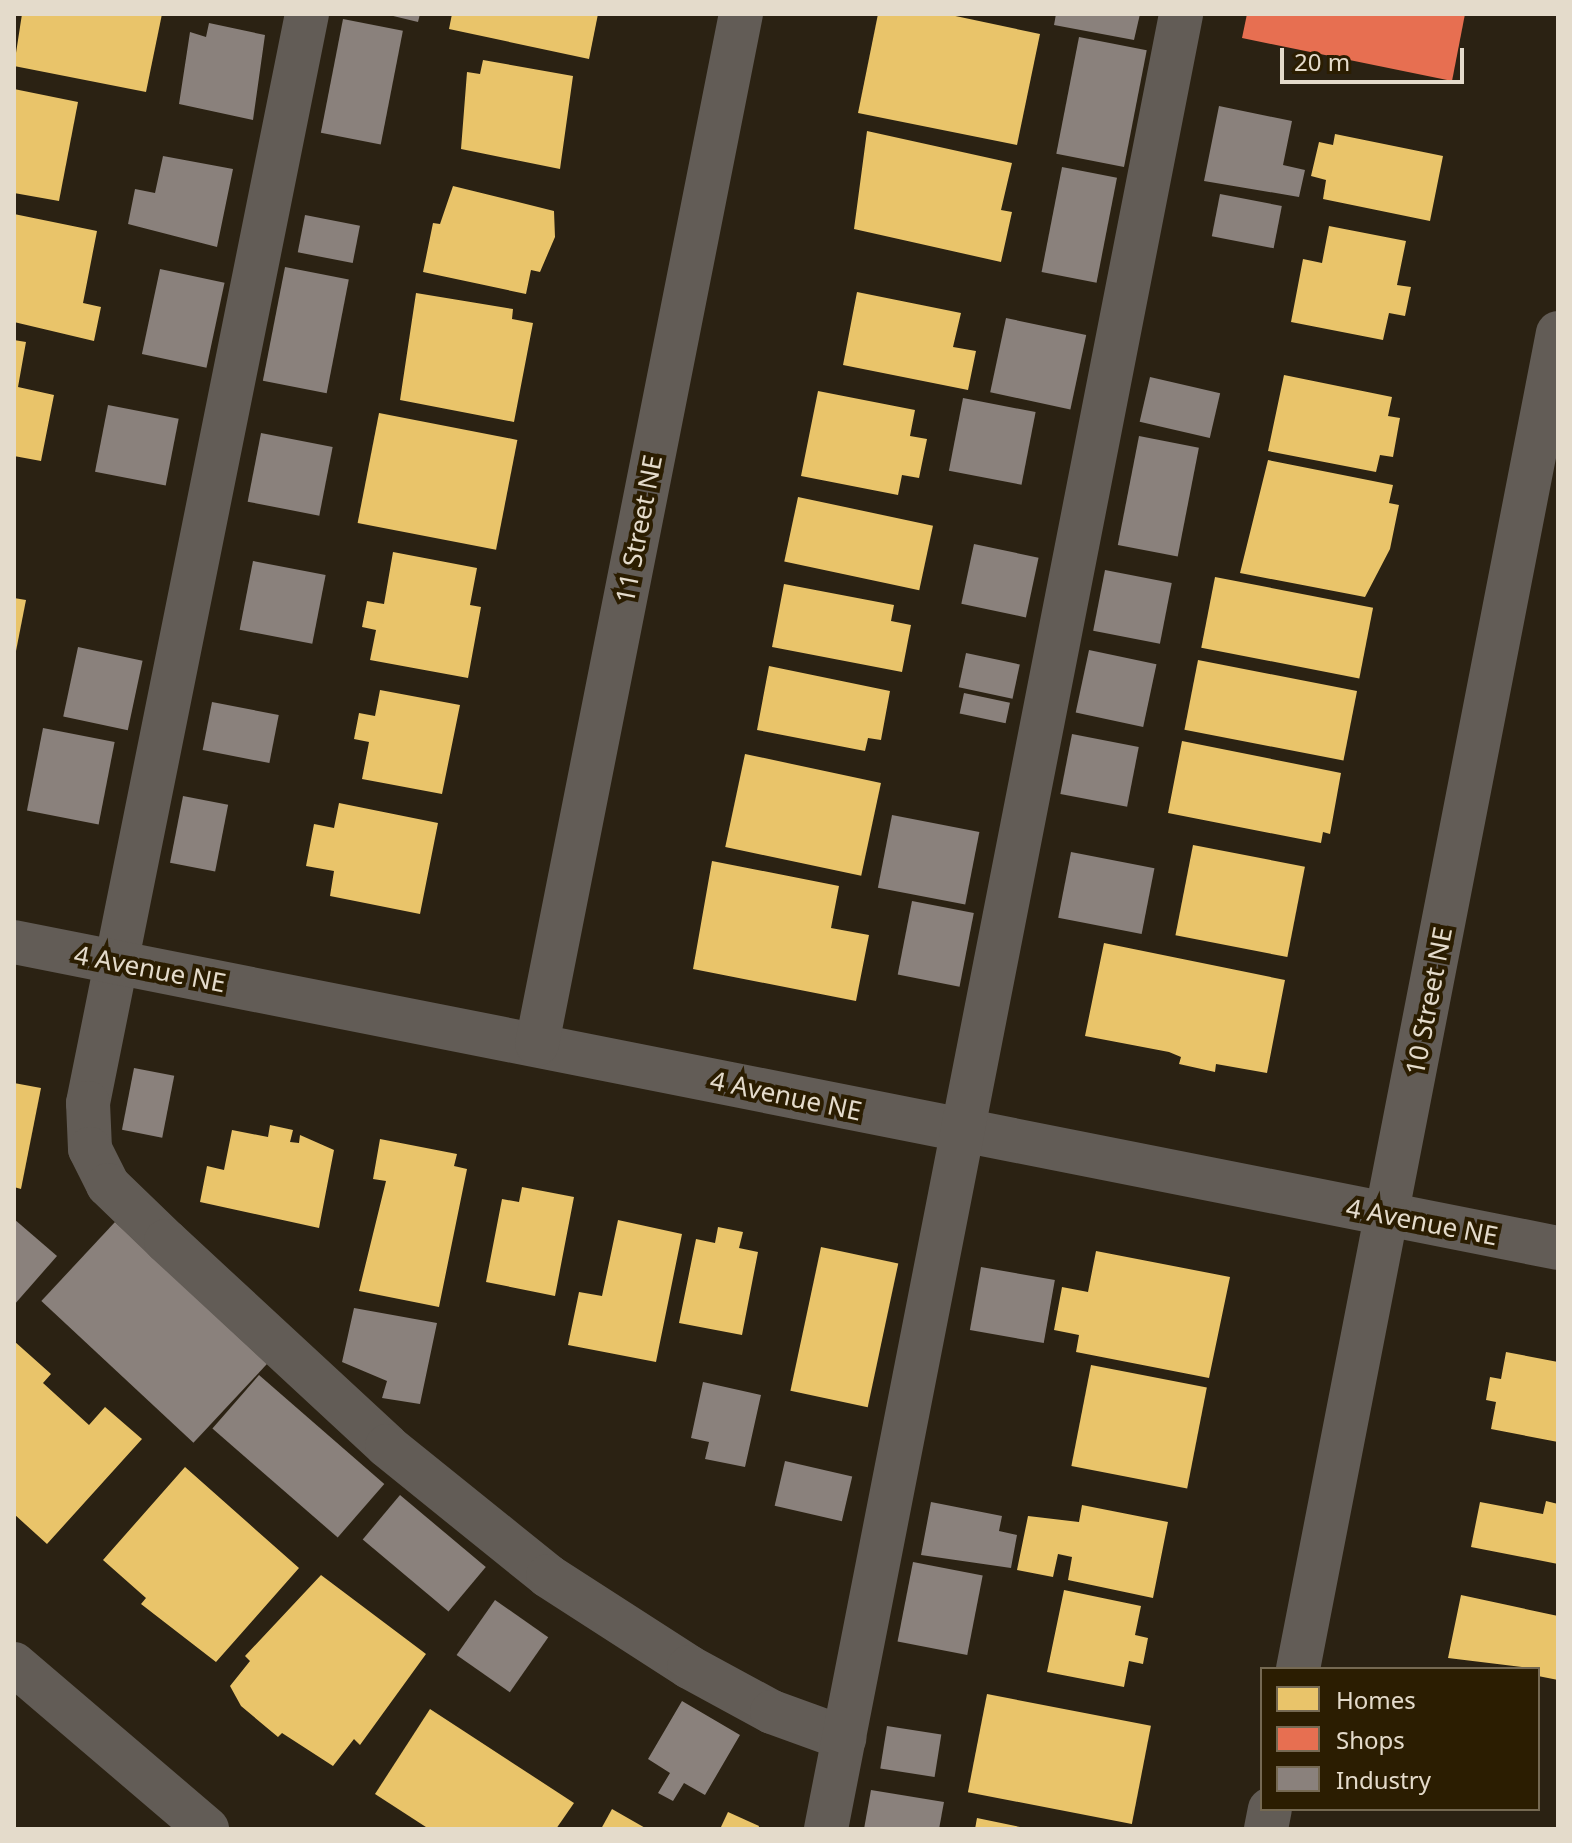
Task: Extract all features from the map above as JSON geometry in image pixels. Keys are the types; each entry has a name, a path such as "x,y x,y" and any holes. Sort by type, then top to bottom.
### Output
{"street":[{"path":"307,14 88,1103 90,1149 108,1185 387,1446 548,1576 689,1667 772,1712 844,1738"},
{"name":"11 Street NE","path":"537,1044 741,14"},
{"path":"826,1829 966,1134 1181,14"},
{"name":"10 Street NE","path":"1298,1667 1558,333"},
{"name":"4 Avenue NE","path":"14,942 537,1044 966,1134 1558,1248"},
{"path":"14,1664 207,1829"}],"building: Homes":[{"path":"22,14 162,14 146,92 14,66"},
{"path":"452,14 598,14 589,59 449,29"},
{"path":"878,14 946,14 1040,34 1017,145 858,113"},
{"path":"483,60 573,76 560,169 461,149 467,72 480,74"},
{"path":"14,89 78,102 59,201 14,193"},
{"path":"867,131 1012,163 1001,210 1012,212 1001,262 854,229"},
{"path":"1335,134 1443,156 1430,221 1323,199 1326,180 1311,176 1319,142 1333,145"},
{"path":"453,186 554,211 555,237 540,272 531,270 526,294 423,272 433,223 440,224"},
{"path":"14,214 97,231 83,303 101,307 94,341 14,322"},
{"path":"1329,226 1406,241 1397,285 1411,287 1405,316 1389,313 1383,340 1291,322 1303,259 1322,263"},
{"path":"857,292 961,313 953,347 976,351 968,390 843,365"},
{"path":"416,293 513,309 512,319 533,323 514,422 400,400"},
{"path":"14,340 26,342 18,387 54,395 41,461 14,456"},
{"path":"1284,375 1392,397 1388,416 1400,418 1393,457 1380,455 1376,472 1268,451"},
{"path":"818,391 915,410 910,436 927,439 919,478 902,475 898,495 801,476"},
{"path":"379,413 517,440 496,550 358,523"},
{"path":"1268,460 1393,485 1389,503 1399,505 1390,549 1365,597 1240,573"},
{"path":"798,497 933,526 919,590 784,562"},
{"path":"393,552 477,568 470,605 481,607 468,678 370,660 376,630 362,627 367,601 384,604"},
{"path":"1215,577 1373,608 1359,678 1201,648"},
{"path":"784,584 894,605 891,621 911,625 902,672 772,647"},
{"path":"14,598 26,600 15,656 14,656"},
{"path":"1198,660 1357,691 1343,761 1184,730"},
{"path":"769,666 890,691 881,740 868,738 865,751 757,730"},
{"path":"380,690 460,705 442,794 362,779 369,742 354,739 359,713 375,716"},
{"path":"1182,741 1341,773 1330,834 1323,832 1321,843 1168,813"},
{"path":"745,754 881,783 861,876 725,847"},
{"path":"339,803 438,823 420,914 330,896 334,871 306,866 314,824 334,828"},
{"path":"1193,845 1305,867 1287,957 1175,935"},
{"path":"712,861 839,886 831,928 869,935 856,1001 693,969"},
{"path":"1104,943 1285,980 1267,1073 1216,1064 1215,1072 1179,1064 1181,1057 1169,1052 1085,1036"},
{"path":"14,1083 41,1088 21,1189 14,1187"},
{"path":"270,1125 293,1130 290,1142 299,1143 300,1135 334,1150 319,1228 200,1202 207,1166 224,1170 232,1130 268,1137"},
{"path":"380,1139 457,1154 454,1166 467,1169 439,1307 359,1291 386,1181 373,1179"},
{"path":"522,1187 574,1197 555,1296 486,1282 502,1199 519,1202"},
{"path":"618,1220 682,1234 656,1362 568,1345 579,1292 602,1296"},
{"path":"718,1227 743,1232 739,1248 758,1252 742,1335 679,1323 696,1239 715,1243"},
{"path":"821,1247 898,1263 868,1407 790,1391"},
{"path":"1096,1251 1230,1277 1209,1378 1076,1352 1079,1335 1054,1330 1062,1287 1088,1292"},
{"path":"14,1341 51,1374 43,1383 89,1425 105,1407 142,1439 47,1544 14,1514"},
{"path":"1506,1352 1558,1362 1558,1442 1491,1429 1496,1402 1486,1400 1490,1377 1501,1379"},
{"path":"1091,1365 1207,1388 1187,1489 1071,1466"},
{"path":"185,1467 299,1568 216,1662 141,1604 146,1598 103,1560"},
{"path":"1546,1501 1558,1504 1558,1564 1471,1547 1480,1502 1543,1514"},
{"path":"1082,1505 1168,1522 1153,1598 1068,1580 1072,1557 1058,1554 1053,1577 1017,1570 1028,1516 1079,1522"},
{"path":"321,1575 426,1654 360,1745 354,1739 333,1766 282,1733 278,1737 241,1706 230,1686 250,1661 245,1656"},
{"path":"1064,1590 1141,1606 1135,1635 1148,1638 1143,1664 1129,1661 1124,1687 1047,1672"},
{"path":"1461,1595 1558,1616 1558,1680 1540,1676 1540,1667 1448,1658"},
{"path":"987,1694 1151,1726 1132,1824 968,1792"},
{"path":"430,1709 574,1803 556,1829 429,1829 375,1794"},
{"path":"612,1809 647,1829 601,1829"},
{"path":"728,1812 759,1826 758,1829 720,1829"},
{"path":"977,1818 1025,1828 1025,1829 975,1829"}],"building: Shops":[{"path":"1247,14 1465,14 1452,81 1242,38"}],"building: Industry":[{"path":"385,14 420,14 418,22"},
{"path":"1056,14 1140,14 1134,40 1054,25"},
{"path":"343,19 403,31 381,145 321,133"},
{"path":"209,23 265,35 253,120 179,104 190,32 206,37"},
{"path":"1079,37 1147,50 1124,167 1056,154"},
{"path":"1219,106 1292,121 1283,165 1305,170 1299,197 1204,181"},
{"path":"163,156 233,169 217,247 128,224 135,189 155,193"},
{"path":"1062,167 1117,178 1097,283 1042,272"},
{"path":"1220,194 1282,206 1274,248 1212,236"},
{"path":"305,215 360,226 353,263 298,252"},
{"path":"285,267 349,279 327,393 263,381"},
{"path":"160,269 225,283 206,368 142,354"},
{"path":"1006,318 1086,335 1070,409 990,392"},
{"path":"1150,377 1220,393 1210,438 1140,422"},
{"path":"963,398 1036,412 1022,485 949,471"},
{"path":"108,405 179,419 166,485 95,472"},
{"path":"261,433 333,447 319,516 248,502"},
{"path":"1139,436 1199,448 1178,557 1118,545"},
{"path":"974,544 1039,558 1026,617 961,604"},
{"path":"253,561 326,575 312,644 240,630"},
{"path":"1105,570 1172,583 1160,644 1093,631"},
{"path":"78,647 143,661 128,730 63,716"},
{"path":"1089,650 1156,664 1143,727 1076,713"},
{"path":"966,653 1020,664 1013,699 959,687"},
{"path":"964,693 1010,703 1006,723 960,714"},
{"path":"212,702 279,715 269,763 203,750"},
{"path":"43,728 115,742 99,824 27,810"},
{"path":"1072,734 1139,747 1127,807 1060,794"},
{"path":"183,796 228,805 215,872 170,863"},
{"path":"892,815 979,832 965,905 878,888"},
{"path":"1071,852 1154,868 1142,934 1058,918"},
{"path":"912,901 974,913 960,987 898,975"},
{"path":"134,1068 174,1076 162,1138 122,1130"},
{"path":"14,1219 57,1256 14,1305"},
{"path":"115,1222 267,1364 193,1443 41,1301"},
{"path":"981,1267 1055,1280 1044,1343 970,1330"},
{"path":"354,1308 437,1323 420,1404 382,1398 387,1381 342,1362"},
{"path":"259,1375 384,1484 338,1537 212,1429"},
{"path":"703,1382 761,1395 745,1467 705,1459 709,1442 691,1438"},
{"path":"785,1461 852,1477 842,1521 775,1506"},
{"path":"400,1495 486,1567 449,1611 363,1539"},
{"path":"931,1502 1002,1516 999,1531 1017,1535 1011,1568 921,1555"},
{"path":"913,1562 983,1576 967,1655 898,1642"},
{"path":"495,1600 548,1637 510,1692 457,1655"},
{"path":"682,1701 740,1735 705,1795 684,1783 673,1801 658,1793 670,1773 648,1759"},
{"path":"887,1726 941,1735 935,1777 880,1768"},
{"path":"871,1790 944,1802 939,1829 864,1829"}]}
